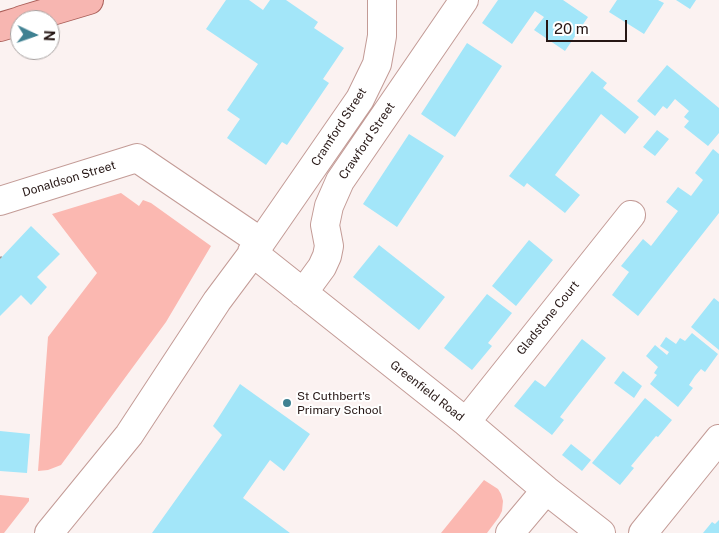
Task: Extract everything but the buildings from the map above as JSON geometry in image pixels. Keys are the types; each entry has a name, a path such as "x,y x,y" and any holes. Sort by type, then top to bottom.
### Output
{"main road":[{"path":"55,10 89,0"}],"street":[{"name":"Cramford Street","path":"48,533 129,436 217,301 360,99 377,64 382,36 382,0"},
{"name":"Crawford Street","path":"303,293 322,267 327,256 329,246 325,225 329,206 340,181 464,0"},
{"name":"Greenfield Road","path":"137,158 256,247 303,293 466,422 546,490 601,533"},
{"name":"Donaldson Street","path":"0,201 137,158"},
{"name":"Gladstone Court","path":"466,422 631,215"},
{"path":"643,533 719,439"},
{"path":"510,533 546,490"}],"shaded area":[{"path":"121,193 139,206 143,200 151,203 211,246 166,322 61,465 48,470 38,471 48,337 97,273 52,214"},
{"path":"484,480 498,489 503,501 499,517 487,533 441,533"},
{"path":"0,495 29,498 29,501 4,533 0,533"}],"place":[{"name":"St Cuthbert's Primary School","path":"287,403"}]}
